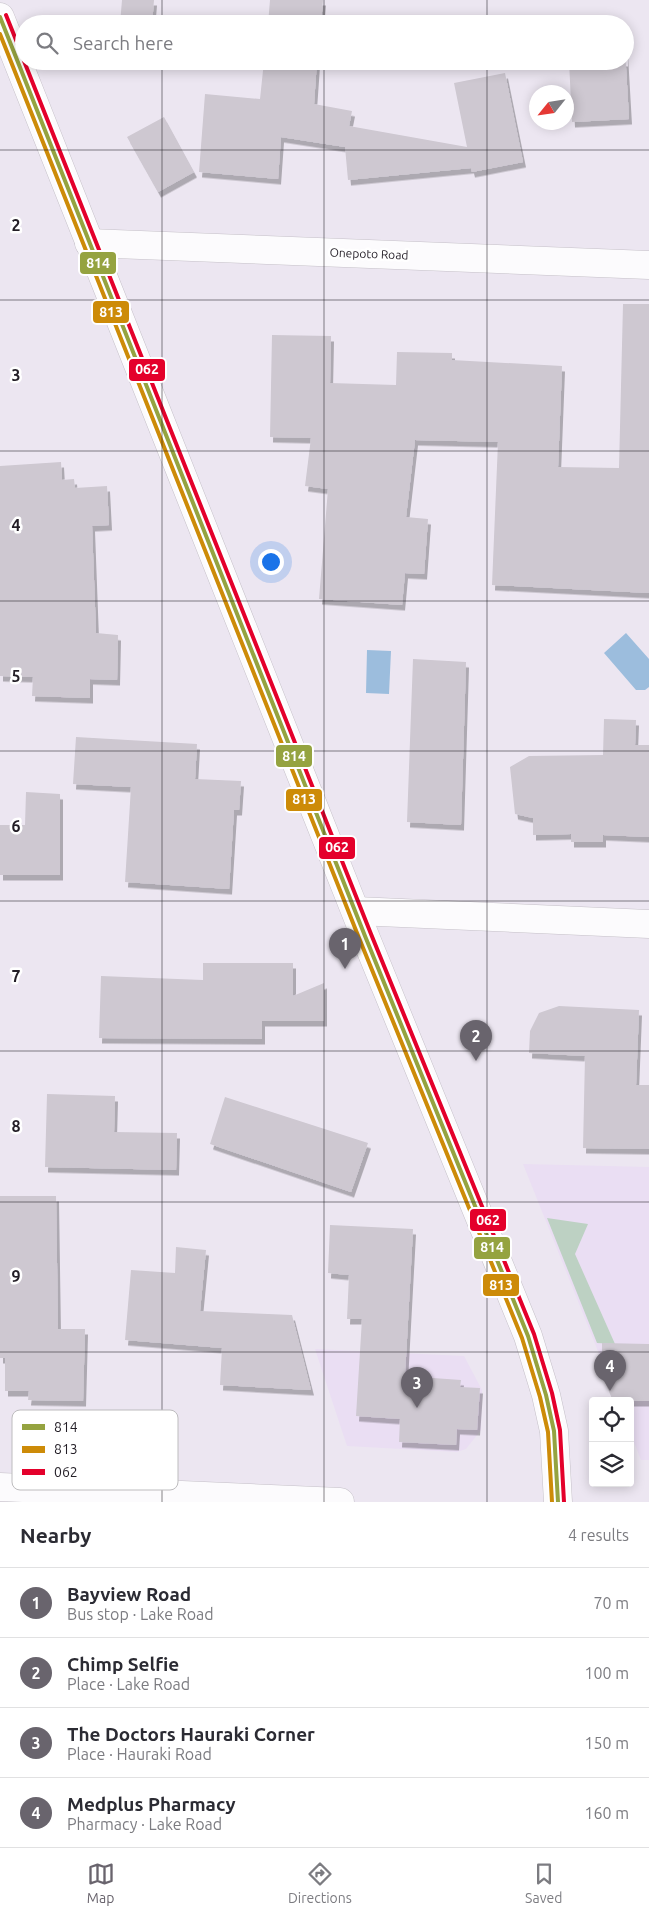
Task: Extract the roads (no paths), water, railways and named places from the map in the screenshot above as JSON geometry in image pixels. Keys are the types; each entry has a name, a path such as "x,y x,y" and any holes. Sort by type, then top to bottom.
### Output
{"main road":[{"path":"0,17 15,55"},
{"path":"21,70 356,911 528,1336 546,1395 554,1431 558,1502"},
{"name":"Onepoto Road","path":"89,243 649,265"},
{"path":"356,911 649,924"},
{"path":"68,1490 340,1502"}],"water":[{"path":"626,633 649,659 649,687 645,690 636,690 604,653"},
{"path":"367,650 391,651 389,694 366,693"}],"place":[{"name":"Bayview Road","path":"345,969"},
{"name":"Chimp Selfie","path":"476,1061"},
{"name":"Medplus Pharmacy","path":"610,1391"},
{"name":"The Doctors Hauraki Corner","path":"417,1408"}]}
